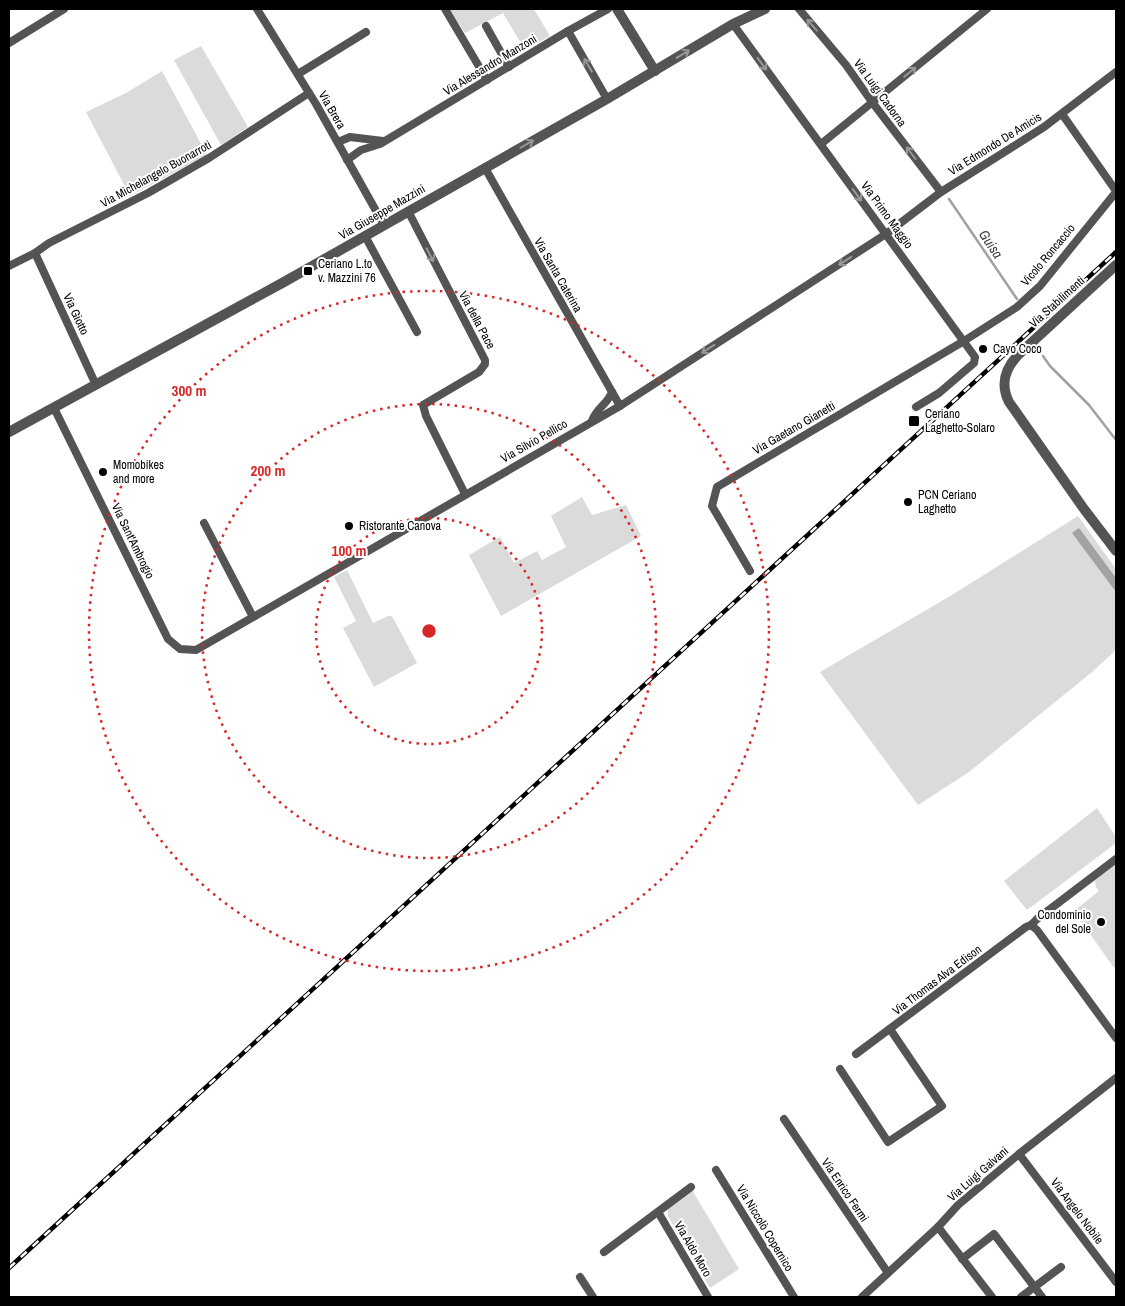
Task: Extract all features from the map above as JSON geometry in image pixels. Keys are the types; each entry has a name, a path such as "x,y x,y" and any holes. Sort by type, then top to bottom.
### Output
{"street":[{"path":"9,43 64,9"},
{"name":"Via Brera","path":"257,9 309,92 384,225"},
{"path":"445,9 487,80"},
{"name":"Via Alessandro Manzoni","path":"347,160 361,150 376,146 608,9"},
{"path":"617,9 655,71"},
{"name":"Via Giuseppe Mazzini","path":"9,432 365,236 607,99 733,24 747,12 765,9"},
{"name":"Via Luigi Cadorna","path":"799,9 846,65 941,192"},
{"path":"821,144 987,9"},
{"name":"Via Primo Maggio","path":"733,24 975,357 974,362 939,393 916,407"},
{"path":"486,26 509,67"},
{"path":"298,74 366,32"},
{"path":"568,32 607,99"},
{"name":"Via Edmondo De Amicis","path":"886,234 941,192 1013,148 1062,114 1116,72"},
{"name":"Via Michelangelo Buonarroti","path":"9,266 35,253 49,243 148,193 209,158 309,92"},
{"path":"1062,114 1116,192"},
{"path":"338,142 350,137 384,141"},
{"name":"Via Santa Caterina","path":"484,168 620,406"},
{"name":"Vicolo Roncaccio","path":"964,341 1017,307 1040,286 1116,192"},
{"name":"Via della Pace","path":"408,211 485,360 485,364 479,372 423,404 423,410 465,494"},
{"name":"Via Silvio Pellico","path":"185,650 196,650 620,406 886,234"},
{"path":"365,236 417,332"},
{"name":"Via Giotto","path":"35,253 96,385"},
{"name":"Via Stabilimenti","path":"1116,265 1012,362 1005,375 1004,389 1005,395 1015,411 1116,551"},
{"name":"Via Gaetano Gianetti","path":"750,571 712,506 717,487 964,341"},
{"path":"592,421 598,410 610,399 612,392"},
{"name":"Via Sant'Ambrogio","path":"54,408 165,633 174,646 185,650"},
{"path":"204,523 253,617"},
{"name":"Via Thomas Alva Edison","path":"856,1054 1026,927 1032,925 1036,919 1116,859"},
{"path":"1032,925 1116,1038"},
{"path":"840,1069 888,1142 942,1106 890,1029"},
{"name":"Via Luigi Galvani","path":"862,1297 938,1227 958,1205 1019,1154 1116,1078"},
{"name":"Via Enrico Fermi","path":"784,1120 888,1273"},
{"name":"Via Angelo Nobile","path":"1019,1154 1116,1282"},
{"name":"Via Niccolò Copernico","path":"716,1170 794,1297"},
{"path":"604,1252 691,1188"},
{"name":"Via Aldo Moro","path":"658,1212 708,1297"},
{"path":"938,1227 992,1297"},
{"path":"962,1259 994,1234 1042,1297"},
{"path":"1021,1297 1061,1267"},
{"path":"580,1277 593,1297"}],"shaded area":[{"path":"449,9 534,9 550,36 525,50 503,13 465,33"},
{"path":"201,46 248,127 221,145 174,60"},
{"path":"162,71 207,155 130,196 86,112 126,93"},
{"path":"582,497 592,515 626,505 641,536 501,616 469,555 500,537 514,563 537,551 542,560 566,547 551,516"},
{"path":"1078,516 1116,569 1116,650 1092,672 969,772 918,805 820,672 952,595"},
{"path":"1079,528 1116,578 1116,592 1072,533"},
{"path":"347,570 373,623 392,616 417,663 374,687 343,628 356,621 334,577"},
{"path":"1097,808 1116,837 1116,843 1027,910 1004,881"},
{"path":"1116,864 1116,966 1114,968 1074,911 1099,891 1095,880"},
{"path":"692,1190 739,1269 710,1288 696,1265 700,1262 682,1232 678,1234 668,1216 668,1208"}],"waterway":[{"name":"Guisa","path":"949,199 1017,299"},
{"name":"Guisa","path":"1043,356 1050,366 1089,405 1116,440"}],"railway":[{"path":"9,1268 1116,252"}],"place":[{"name":"Ceriano L.to v. Mazzini 76","path":"308,271"},
{"name":"Cayo Coco","path":"983,349"},
{"name":"Ceriano Laghetto-Solaro","path":"914,421"},
{"name":"Momobikes and more","path":"103,472"},
{"name":"PCN Ceriano Laghetto","path":"908,502"},
{"name":"Ristorante Canova","path":"349,526"},
{"name":"Condominio del Sole","path":"1101,922"}]}
